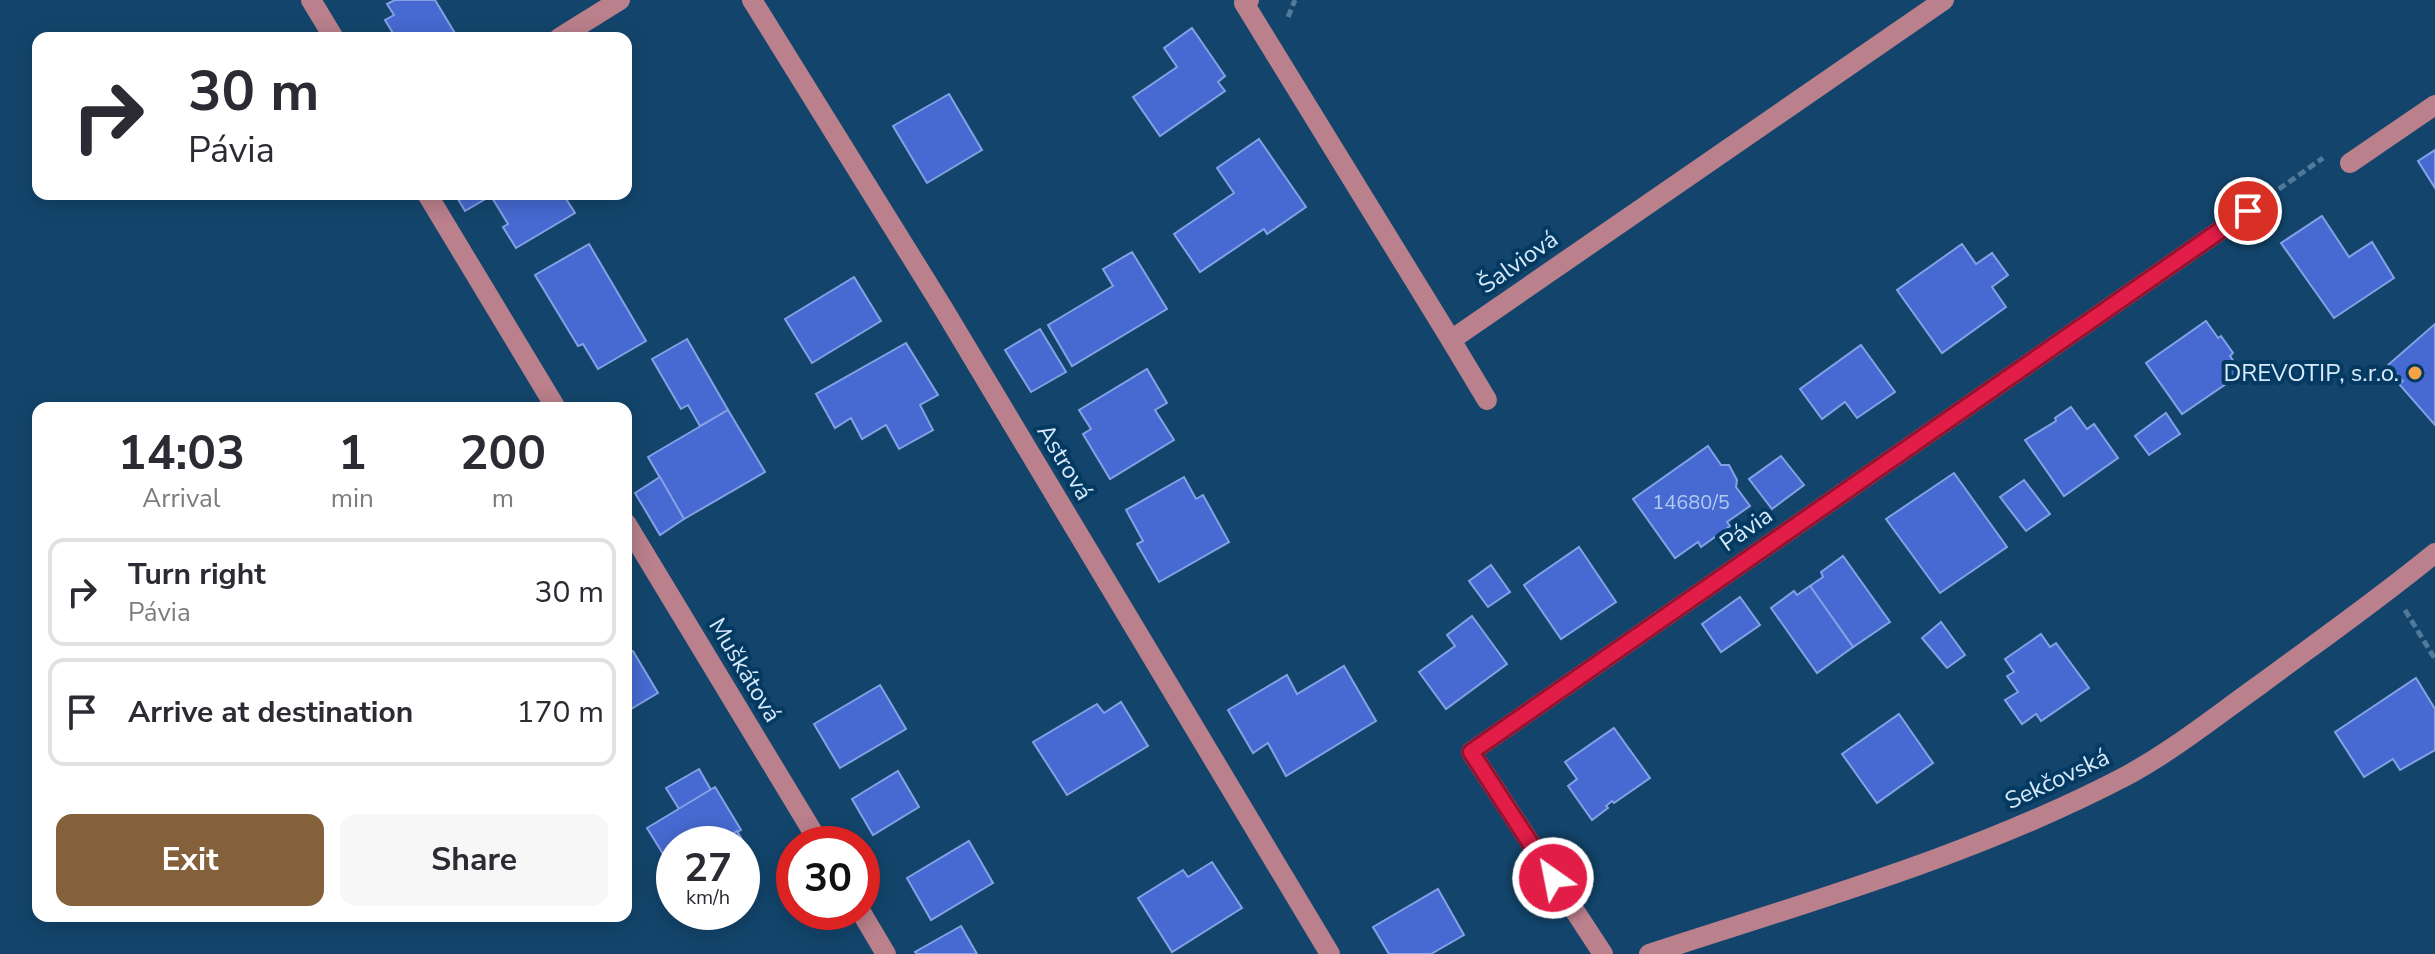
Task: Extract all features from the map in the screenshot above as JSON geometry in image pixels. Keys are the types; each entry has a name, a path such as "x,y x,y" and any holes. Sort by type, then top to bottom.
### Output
{"street":[{"path":"311,0 330,32"},
{"path":"569,32 620,0"},
{"name":"Astrová","path":"752,0 943,308 1330,954"},
{"name":"Šalviová","path":"1451,340 1944,0"},
{"path":"1245,1 1487,400"},
{"path":"2350,163 2435,105"},
{"path":"431,200 552,402"},
{"name":"Pávia","path":"1603,954 1471,752 2248,211"},
{"name":"Muškátová","path":"632,533 809,826"},
{"name":"Sekčovská","path":"1649,954 1953,854 2101,788 2188,739 2435,553"},
{"path":"872,930 886,954"}],"path":[{"path":"1291,31 1287,19 1295,0"},
{"path":"2392,588 2435,659"}],"building":[{"path":"395,0 435,0 454,32 392,32 385,20 394,15 387,4"},
{"path":"1192,28 1225,76 1218,82 1225,91 1160,136 1133,97 1177,67 1164,48"},
{"path":"949,94 982,150 927,183 893,126"},
{"path":"1259,139 1306,207 1267,234 1264,229 1200,272 1174,234 1234,193 1217,168"},
{"path":"2435,150 2435,188 2418,161"},
{"path":"459,200 484,200 465,211"},
{"path":"493,200 567,200 575,213 516,248 503,227 508,224"},
{"path":"2322,216 2349,257 2372,242 2394,278 2334,318 2281,243"},
{"path":"589,244 646,341 598,369 583,344 578,346 535,275"},
{"path":"1962,244 1976,264 1992,253 2008,275 1992,287 2006,307 1942,353 1897,290"},
{"path":"1132,252 1167,309 1072,366 1048,325 1113,286 1103,269"},
{"path":"854,277 881,321 812,363 785,319"},
{"path":"2206,321 2233,353 2230,356 2242,373 2182,414 2146,363"},
{"name":"DREVOTIP, s.r.o.","path":"2435,324 2435,425 2399,384 2403,381 2388,365"},
{"path":"1040,329 1066,372 1031,392 1005,350"},
{"path":"687,339 728,410 700,426 688,405 681,409 652,359"},
{"path":"906,343 938,395 920,405 933,430 899,449 886,425 862,439 851,418 835,428 816,394"},
{"path":"1861,345 1895,392 1857,418 1845,402 1822,419 1800,389"},
{"path":"1147,369 1167,403 1155,410 1174,440 1110,479 1083,434 1091,429 1079,410"},
{"path":"2071,407 2087,429 2094,424 2118,458 2064,496 2025,440 2056,421 2055,418"},
{"path":"728,410 765,472 684,519 648,457"},
{"path":"2166,413 2180,434 2149,455 2135,436"},
{"path":"1708,446 1721,465 1729,465 1737,480 1736,487 1750,506 1727,522 1730,526 1701,547 1698,542 1675,558 1633,499"},
{"path":"1781,456 1804,485 1772,509 1749,479"},
{"path":"1954,473 2007,547 1940,593 1886,519"},
{"path":"660,477 684,519 660,535 635,493"},
{"path":"1184,477 1196,499 1203,495 1229,542 1159,582 1137,544 1143,541 1126,510"},
{"path":"2024,480 2050,514 2026,531 2000,497"},
{"path":"1579,547 1616,602 1561,639 1524,585"},
{"path":"1843,556 1890,622 1853,647 1810,586 1823,577 1821,572"},
{"path":"1491,565 1510,592 1488,607 1469,581"},
{"path":"1810,586 1853,647 1817,673 1771,608 1794,591 1797,595"},
{"path":"1740,597 1760,625 1721,652 1702,624"},
{"path":"1472,616 1507,664 1446,709 1419,672 1455,646 1447,635"},
{"path":"1941,622 1965,655 1947,668 1922,638"},
{"path":"2041,634 2050,647 2056,643 2089,688 2041,721 2036,714 2022,724 2005,700 2018,692 2007,676 2014,672 2005,659"},
{"path":"632,652 658,693 632,708"},
{"path":"1344,666 1376,721 1286,776 1268,743 1253,753 1228,710 1287,675 1297,694"},
{"path":"2416,678 2435,709 2435,750 2400,770 2393,759 2364,777 2335,732"},
{"path":"880,685 906,729 840,768 814,724"},
{"path":"1121,702 1148,746 1067,795 1033,742 1097,704 1104,713"},
{"path":"1899,714 1933,763 1877,803 1842,754"},
{"path":"1614,728 1650,778 1614,803 1612,801 1592,820 1568,786 1577,779 1565,762"},
{"path":"699,769 711,790 679,809 666,788"},
{"path":"898,771 919,807 880,831 880,826 868,826 852,799"},
{"path":"715,787 739,826 656,826 656,843 647,828"},
{"path":"969,841 993,883 931,920 907,878"},
{"path":"1212,862 1242,908 1172,952 1138,898 1183,870 1188,877"},
{"path":"1438,889 1464,935 1431,954 1389,954 1373,927"},
{"path":"961,926 977,954 915,952"}],"place":[{"name":"DREVOTIP, s.r.o.","path":"2415,373"}],"route":[{"path":"1553,878 1471,752 2248,211"}]}
